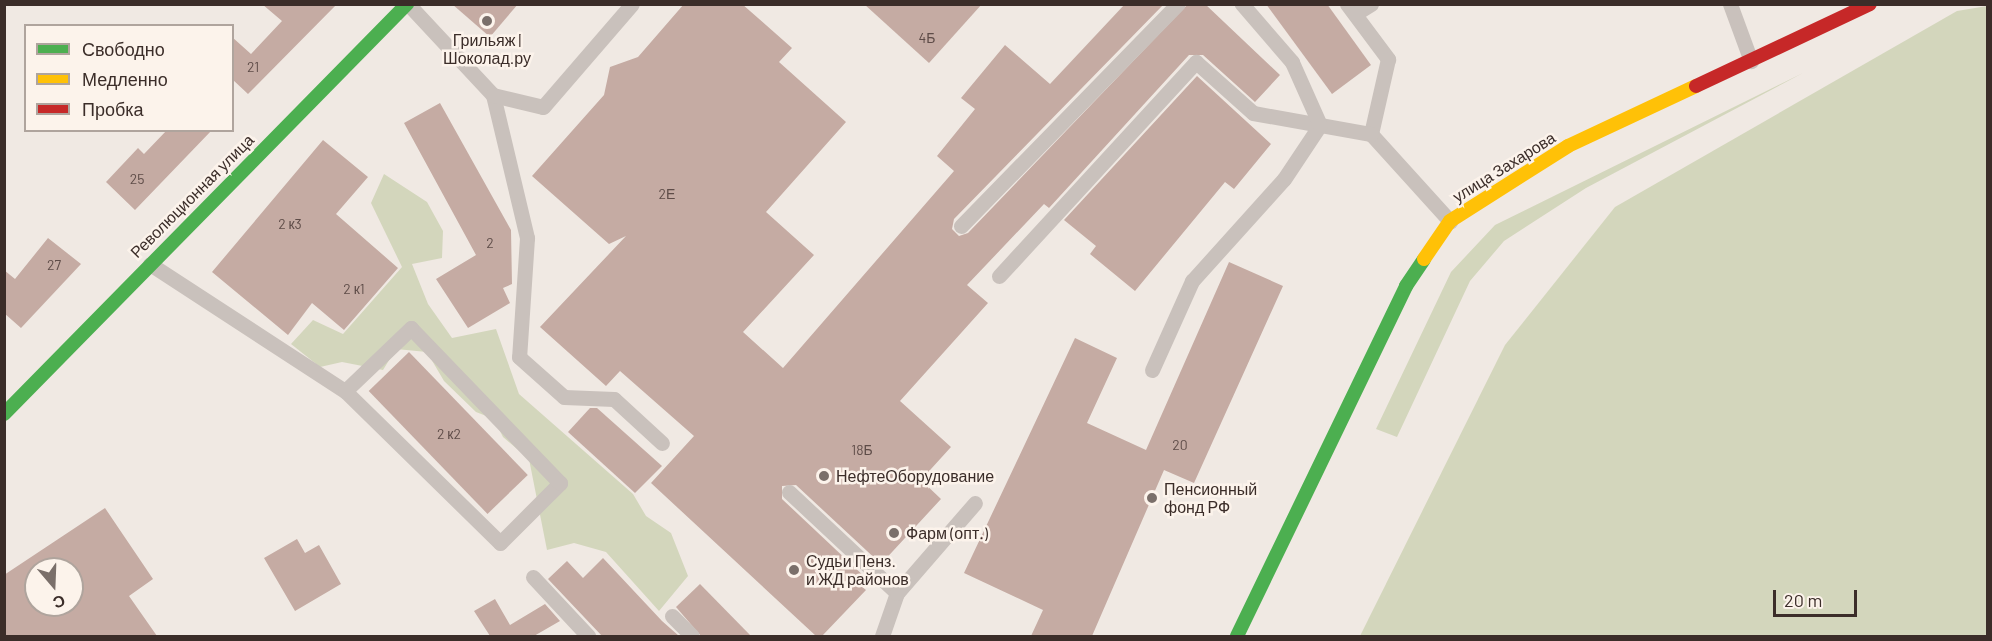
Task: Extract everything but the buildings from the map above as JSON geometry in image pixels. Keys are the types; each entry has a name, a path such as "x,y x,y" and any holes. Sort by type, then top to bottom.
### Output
{"main road":[{"name":"Революционная улица","path":"4,414 148,263 407,4"},
{"name":"улица Захарова","path":"1237,636 1406,286 1450,221 1568,146 1870,4"}],"lane":[{"path":"407,4 493,95 527,238 519,357 564,397 614,399 662,443"},
{"path":"493,95 543,106 632,4"},
{"path":"961,226 1178,4"},
{"path":"1242,4 1292,62 1320,125"},
{"path":"1371,4 1351,9 1388,59 1371,134"},
{"path":"1730,4 1751,61"},
{"path":"999,276 1196,62 1252,113 1371,134 1450,221"},
{"path":"1152,370 1192,281 1284,179 1320,125"},
{"path":"148,263 345,391 501,543 560,483 411,328 345,391"},
{"path":"789,492 897,593"},
{"path":"882,636 897,593 975,503"},
{"path":"533,577 588,636"},
{"path":"672,616 692,636"}],"green space":[{"path":"1987,6 1987,636 1360,636 1505,345 1615,207 1957,11"},
{"path":"1803,73 1586,188 1504,241 1470,281 1397,437 1376,429 1451,272 1495,225"},
{"path":"384,174 427,202 443,231 442,258 412,264 428,304 452,338 496,329 519,394 633,494 646,516 671,533 688,576 659,611 606,552 574,543 547,550 529,459 503,437 494,419 476,412 444,381 427,352 396,349 383,370 342,362 320,367 291,344 313,320 343,334 402,267 371,203"}],"traffic: fast":[{"path":"4,414 407,4"},
{"path":"1237,636 1406,286 1424,259"}],"traffic: slow":[{"path":"1424,259 1450,221 1568,146 1696,86"}],"traffic: jam":[{"path":"1696,86 1870,4"}],"place":[{"name":"Грильяж | Шоколад.ру","path":"487,21"},
{"name":"НефтеОборудование","path":"824,476"},
{"name":"Пенсионный фонд РФ","path":"1152,498"},
{"name":"Фарм (опт.)","path":"894,533"},
{"name":"Судьи Пенз. и ЖД районов","path":"794,570"}]}
